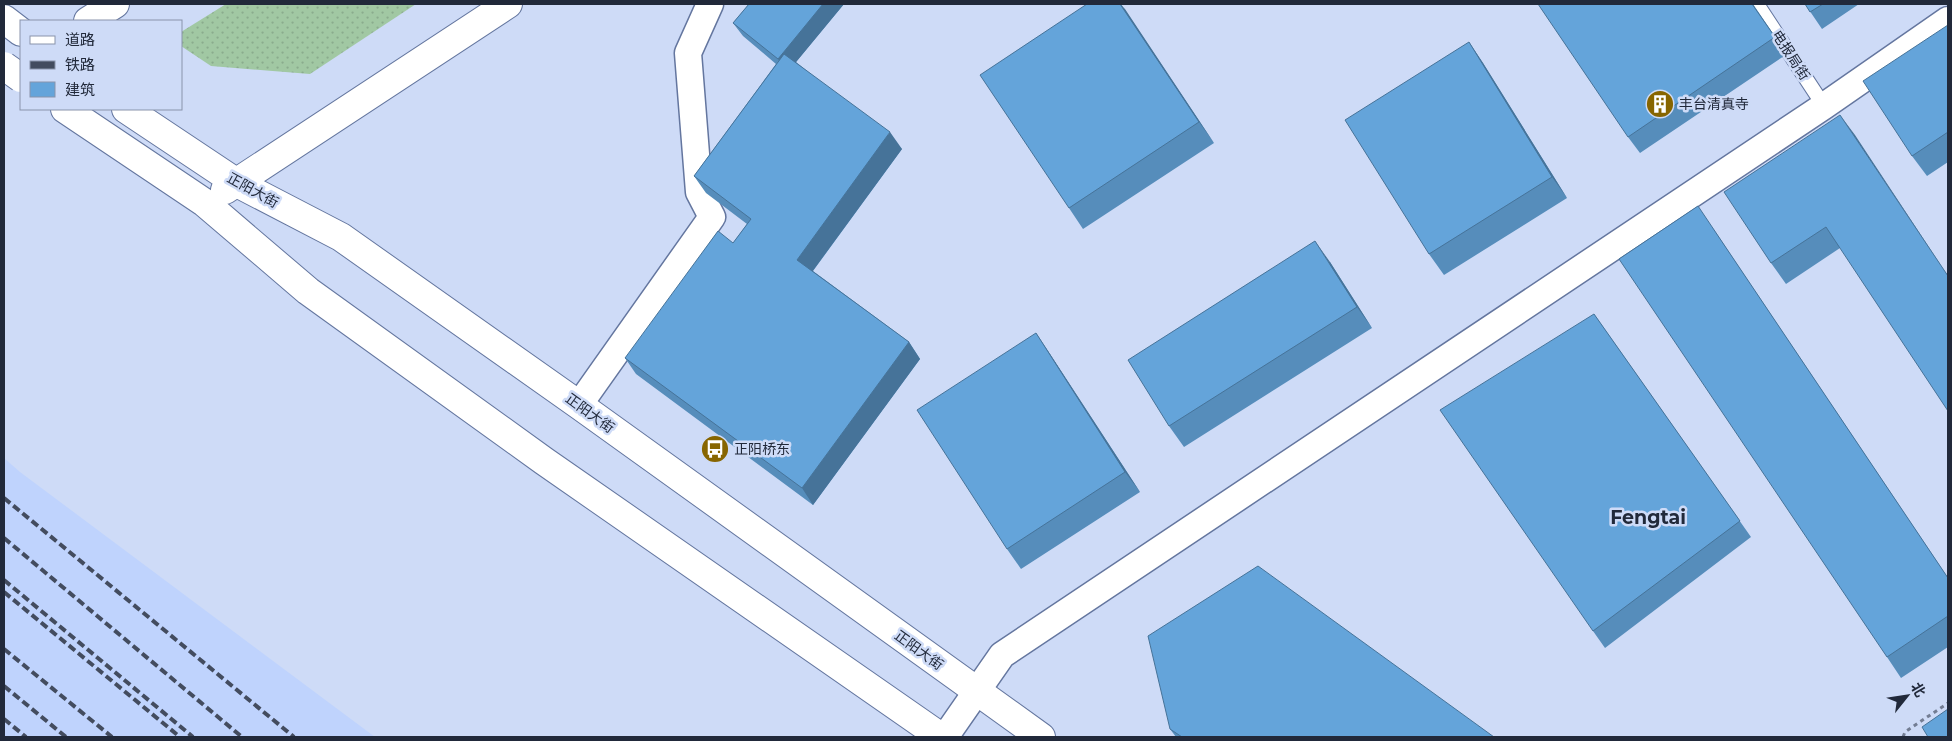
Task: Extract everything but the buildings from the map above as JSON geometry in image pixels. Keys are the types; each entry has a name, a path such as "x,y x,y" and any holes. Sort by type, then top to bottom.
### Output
{"main road":[{"path":"90,20 115,4"},
{"path":"205,203 508,4"},
{"path":"4,19 20,31"},
{"path":"4,66 20,77"},
{"path":"4,77 20,66"},
{"path":"66,110 205,203 308,291 544,461 941,737"},
{"name":"正阳大街","path":"128,110 237,182 341,237 579,405 1041,737"}],"street":[{"path":"579,405 712,217 699,192 688,53 710,4"},
{"path":"945,737 1002,655 1824,106 1948,20"}],"lane":[{"name":"电报局街","path":"1757,4 1824,106"}],"path":[{"path":"1903,737 1905,732 1948,703"}],"shaded area":[{"path":"4,458 20,472 375,737 4,737"}],"green space":[{"path":"226,4 416,4 310,74 211,66 182,47 182,31"}],"railway":[{"path":"4,498 294,737"},
{"path":"4,538 242,737"},
{"path":"4,580 193,737"},
{"path":"4,592 180,737"},
{"path":"4,649 112,737"},
{"path":"4,686 66,737"},
{"path":"4,719 26,737"}],"place":[{"name":"丰台清真寺","path":"1660,104"},
{"name":"正阳桥东","path":"715,449"}],"district":[{"name":"Fengtai","path":"1648,517"}]}
